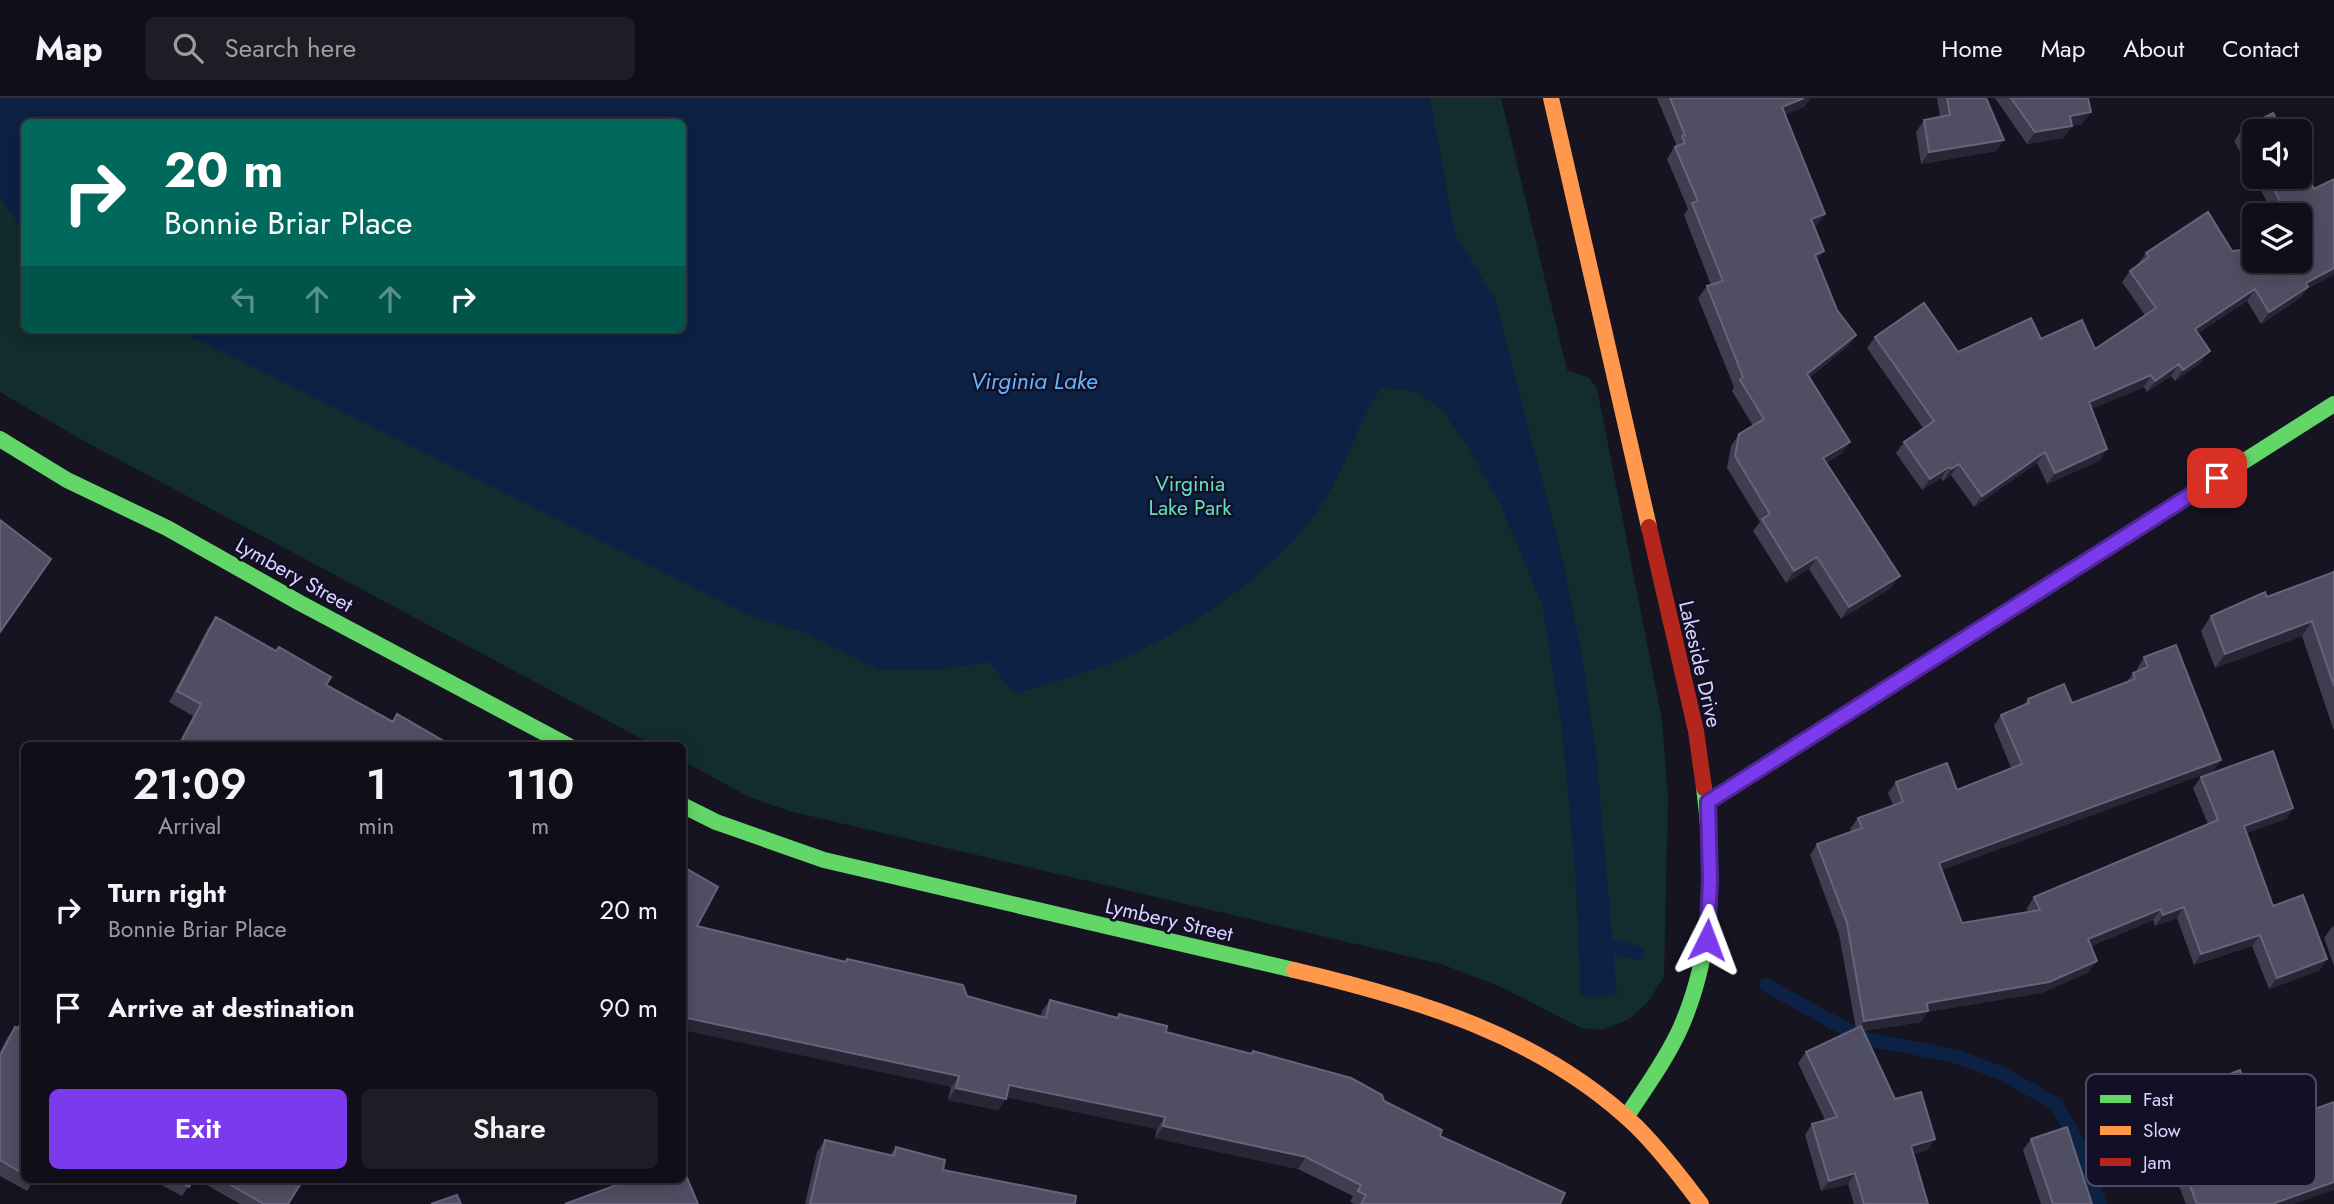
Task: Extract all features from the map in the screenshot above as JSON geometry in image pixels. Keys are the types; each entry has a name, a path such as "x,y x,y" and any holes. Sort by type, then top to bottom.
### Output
{"street":[{"name":"Lakeside Drive","path":"1551,98 1696,731 1708,802 1710,881 1707,940 1698,984 1680,1030 1627,1116"},
{"path":"1708,802 2334,404"},
{"name":"Lymbery Street","path":"0,439 67,480 167,528 300,603 561,742"},
{"name":"Lymbery Street","path":"686,807 716,822 824,860 1376,989 1444,1009 1509,1037 1573,1073 1627,1116"},
{"path":"1627,1116 1670,1161 1701,1204"}],"green space":[{"name":"Virginia Lake Park","path":"0,98 1501,98 1567,370 1589,378 1597,388 1662,720 1668,798 1664,976 1648,1002 1629,1019 1603,1030 1581,1028 1501,987 1441,964 789,811 749,797 686,763 686,742 647,742 82,440 0,392"}],"water":[{"name":"Virginia Lake","path":"0,98 1430,98 1455,234 1495,299 1562,557 1581,651 1596,752 1617,995 1581,997 1575,867 1562,730 1543,607 1502,508 1469,448 1442,410 1419,393 1384,387 1379,390 1341,470 1309,522 1286,548 1232,595 1202,616 1140,650 1099,667 1015,694 989,662 935,670 879,670 808,634 746,614 184,333 686,333 686,119 21,119 21,228 0,197"}],"building":[{"path":"1670,98 1804,98 1782,107 1825,214 1811,219 1824,251 1815,255 1837,310 1856,335 1807,374 1850,442 1823,458 1900,576 1849,607 1817,557 1794,571 1762,519 1770,514 1735,456 1739,434 1764,419 1740,380 1743,377 1707,286 1723,281 1692,203 1698,201 1675,147 1685,143 1682,136 1685,135"},
{"path":"1947,98 1986,98 2004,140 1929,152 1924,120 1950,115"},
{"path":"2011,98 2088,98 2091,112 2070,116 2072,126 2035,132"},
{"path":"2273,113 2276,119 2261,119"},
{"path":"2334,179 2334,268 2306,283 2308,287 2269,312 2255,289 2195,329 2210,351 2183,370 2179,364 2155,381 2151,375 2089,402 2107,449 2055,473 2045,452 1982,496 1959,464 1930,479 1904,442 1934,421 1875,337 1924,303 1958,352 2031,318 2041,339 2082,320 2095,349 2156,308 2130,271 2149,257 2146,253 2208,212 2232,251 2242,250 2242,273 2312,273 2312,203 2281,203 2274,189 2312,189 2312,185 2314,189"},
{"path":"0,520 51,559 0,632"},
{"path":"2334,572 2334,686 2312,621 2225,654 2211,616 2265,592 2267,597"},
{"path":"216,617 276,651 279,647 331,677 326,685 393,722 397,714 446,742 181,742 201,704 177,691"},
{"path":"2176,645 2221,760 1939,863 1962,923 2040,910 2034,897 2218,820 2201,777 2273,751 2293,808 2244,826 2273,906 2303,895 2327,959 2277,978 2260,935 2201,954 2184,907 2163,915 2161,909 2088,939 2097,961 2049,982 1927,1003 1928,1011 1864,1021 1847,923 1817,844 1862,828 1858,818 1903,802 1896,782 1947,763 1957,790 2022,764 2001,715 2029,703 2028,699 2064,684 2072,703 2135,679 2133,673 2148,667 2144,657"},
{"path":"686,868 718,887 697,926 846,962 847,959 963,985 967,996 1046,1018 1050,1000 1118,1018 1119,1014 1167,1026 1166,1032 1252,1054 1253,1051 1351,1078 1382,1095 1384,1101 1442,1130 1440,1136 1565,1193 1560,1204 1361,1204 1366,1195 1358,1191 1361,1185 1306,1157 1163,1126 1165,1117 1009,1085 1006,1099 956,1088 959,1076 686,1018"},
{"path":"21,1023 21,1172 0,1160 0,1056 15,1027 18,1028"},
{"path":"1861,1026 1895,1099 1921,1092 1935,1139 1911,1146 1928,1204 1864,1204 1855,1173 1829,1181 1812,1124 1837,1117 1806,1052"},
{"path":"2334,1102 2334,1182 2272,1204 2197,1204 2190,1186 2316,1186 2316,1108"},
{"path":"2067,1127 2092,1204 2053,1204 2031,1139"},
{"path":"825,1140 894,1156 896,1147 945,1160 943,1170 1076,1196 1075,1204 810,1204"},
{"path":"686,1176 698,1204 565,1204 622,1183 686,1183"},
{"path":"227,1183 301,1183 288,1204 264,1204"},
{"path":"457,1195 461,1204 431,1204"}],"waterway":[{"path":"1612,946 1637,953"},
{"path":"1766,985 1862,1038 1955,1056 2003,1074 2056,1104 2077,1141 2086,1166"},
{"path":"2093,1186 2100,1204"}],"traffic: fast":[{"path":"1960,642 2334,404"},
{"path":"0,439 67,480 167,528 300,603 561,742"},
{"path":"1627,1116 1662,1063 1680,1029 1700,971 1709,911 1710,880 1704,788"},
{"path":"686,807 716,822 824,860 1294,970"}],"traffic: slow":[{"path":"1551,98 1649,527"},
{"path":"1708,802 1960,642"},
{"path":"1294,970 1431,1008 1476,1025 1560,1068 1599,1095 1636,1126 1701,1204"}],"traffic: jam":[{"path":"1649,527 1696,731 1704,788"}],"route":[{"path":"1707,940 1710,881 1708,802 2217,478"}]}
